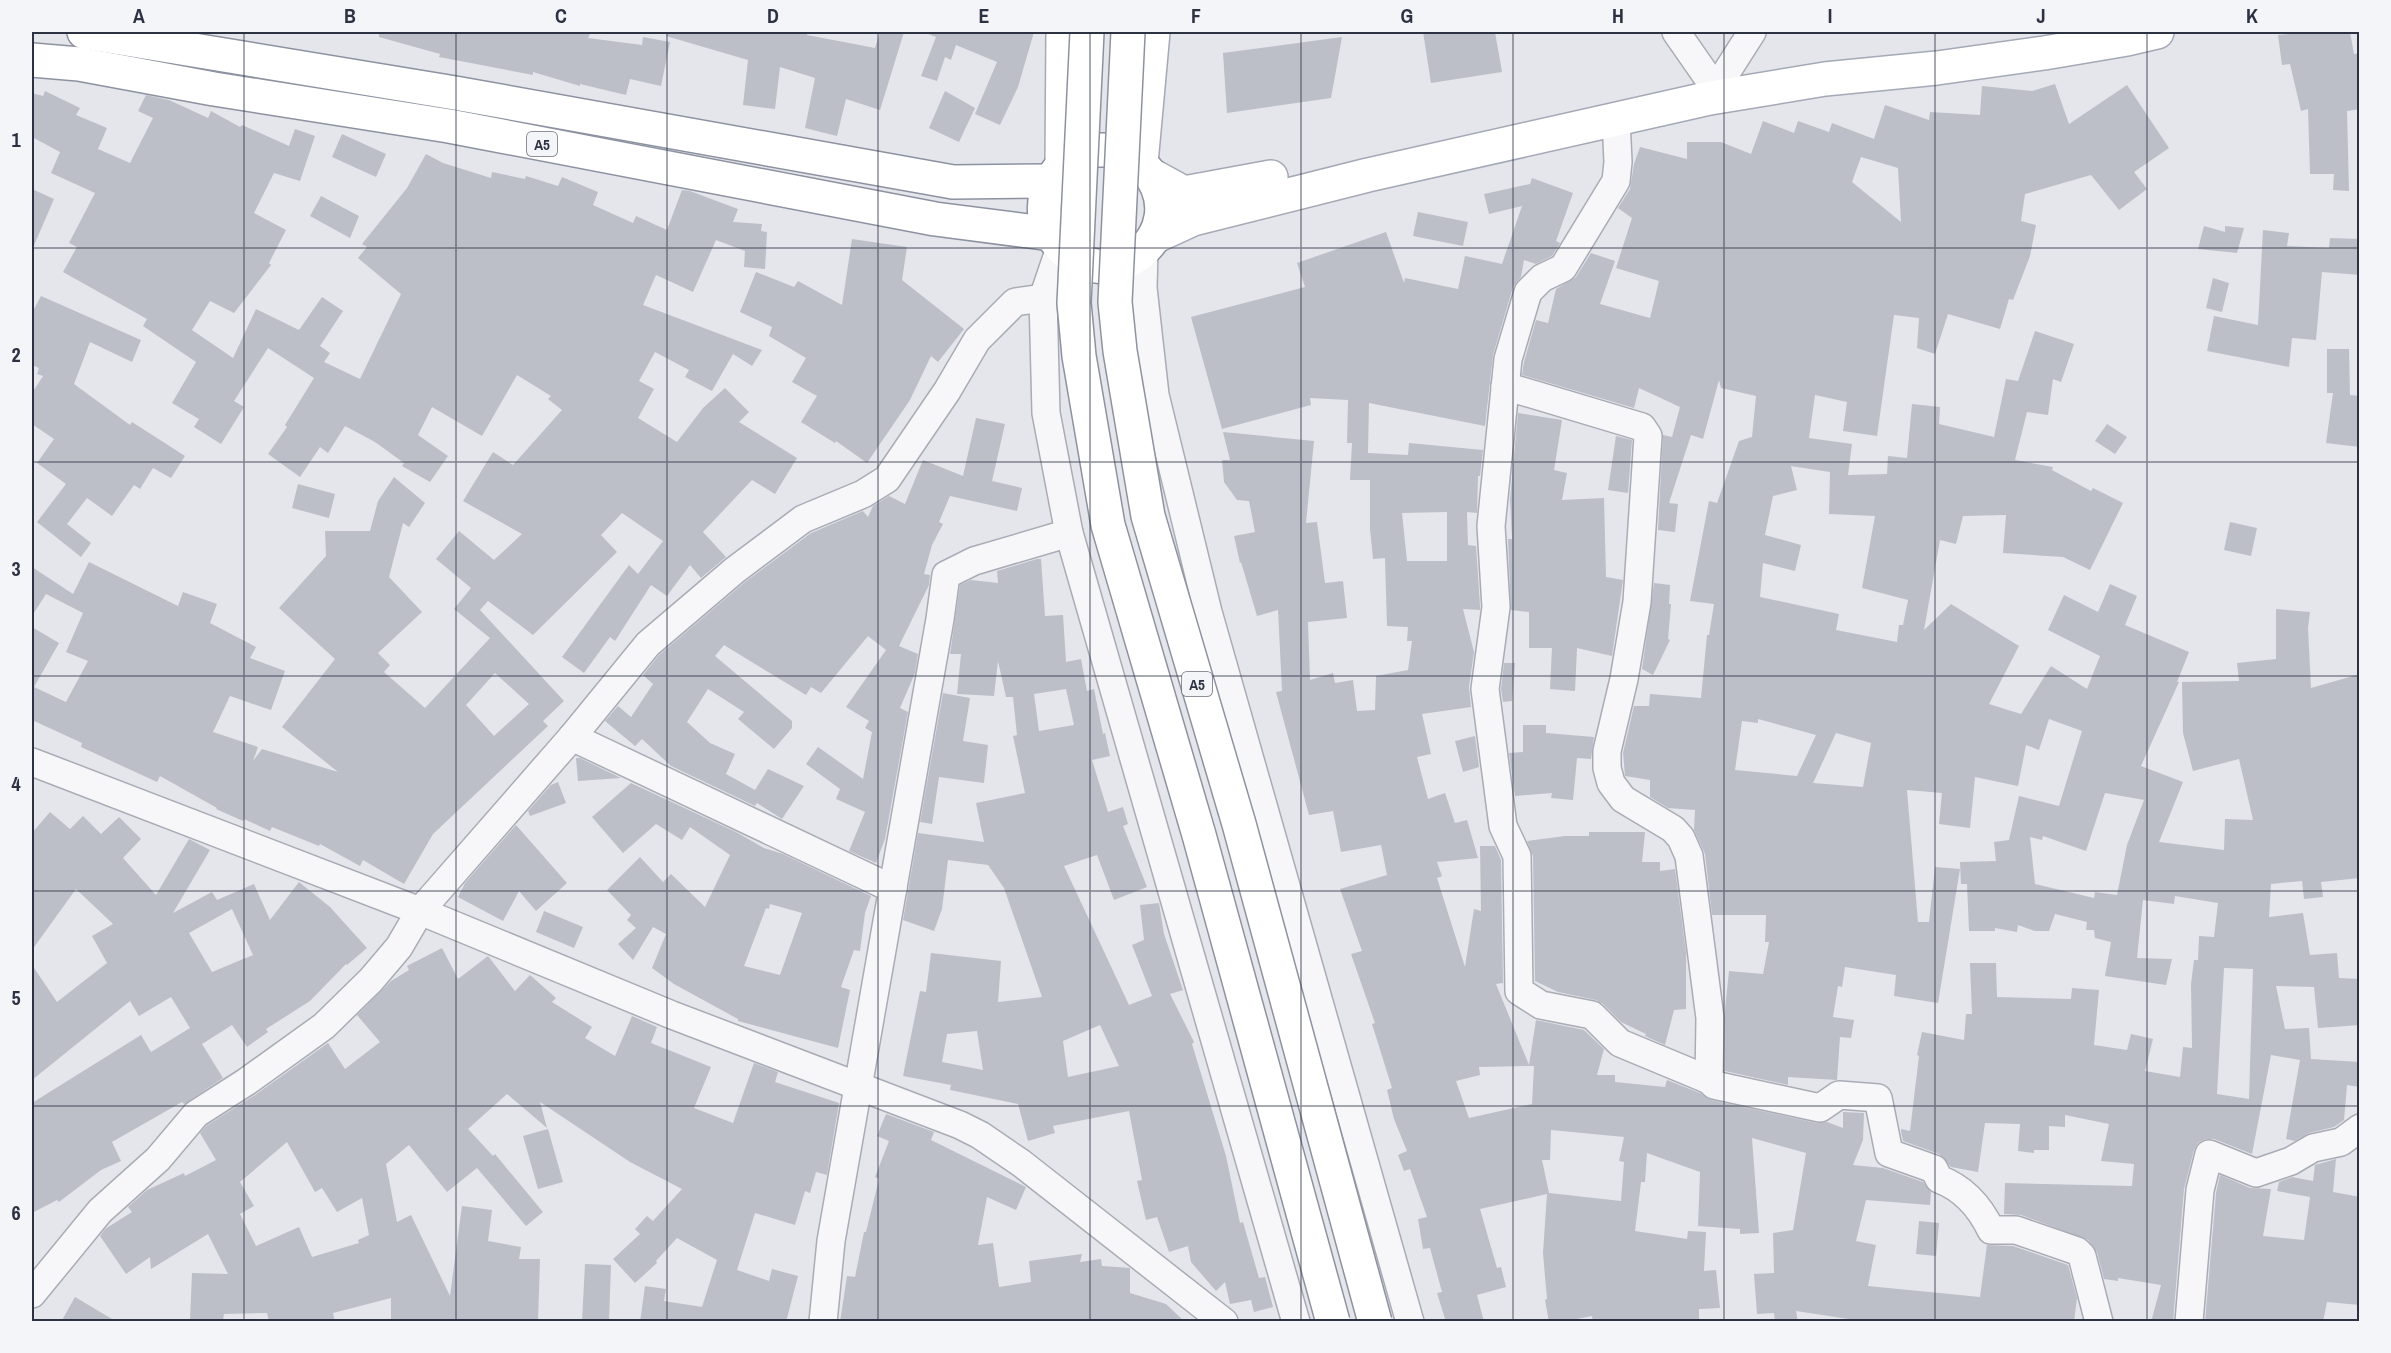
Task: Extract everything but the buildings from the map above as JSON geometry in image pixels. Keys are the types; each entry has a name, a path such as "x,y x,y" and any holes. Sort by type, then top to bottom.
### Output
{"main road":[{"name":"A5","path":"84,32 208,41 953,182 1057,173"},
{"path":"1063,32 1057,173 1045,198 1045,216 1055,241 1075,259 1093,266 1112,266 1131,260 1149,244 1204,216 1368,175 1616,119 1714,84 1825,80 1937,68 2127,39 2157,32"},
{"name":"A5","path":"1087,32 1074,303 1079,356 1108,525 1199,835 1333,1322"},
{"name":"A5","path":"1128,32 1115,302 1120,351 1149,516 1239,824 1375,1322"},
{"path":"1149,244 1160,222 1162,206 1159,190 1146,169 1153,32"},
{"path":"1057,173 1079,154 1113,150 1128,155 1184,193 1206,190 1714,84 1894,57 2090,32"},
{"name":"A5","path":"32,60 78,64 449,126 1055,241"}],"street":[{"path":"1676,32 1714,84 1752,32"},
{"path":"1616,119 1618,162 1616,181 1563,268 1542,278 1528,292 1508,359 1491,526 1496,607 1485,688 1503,825 1517,856 1519,991 1541,1005 1592,1015 1620,1043 1709,1080 1714,1086 1820,1108 1839,1095 1878,1098 1890,1153 1934,1169 1939,1179 1954,1185 1985,1216 1991,1230 2016,1230 2077,1251 2082,1256 2099,1322"},
{"path":"1055,241 1043,298 1046,413 1069,533 1296,1322"},
{"path":"1149,244 1143,288 1155,395 1205,601 1410,1322"},
{"path":"32,1294 100,1211 158,1159 196,1114 304,1041 340,1010 393,955 420,912 648,644 735,570 803,519 863,494 887,479 947,392 977,340 1015,302 1043,298"},
{"path":"1505,386 1642,426 1648,436 1637,602 1624,679 1606,751 1607,768 1611,783 1623,799 1673,829 1681,837 1689,856 1710,1018 1709,1080"},
{"path":"823,1322 831,1240 946,574 974,561 1069,533"},
{"path":"572,736 893,890"},
{"path":"32,762 420,912 672,1015 960,1125 1001,1148 1224,1322"},
{"path":"2189,1322 2200,1190 2209,1154 2256,1173 2291,1161 2313,1148 2341,1142 2360,1128"}]}
